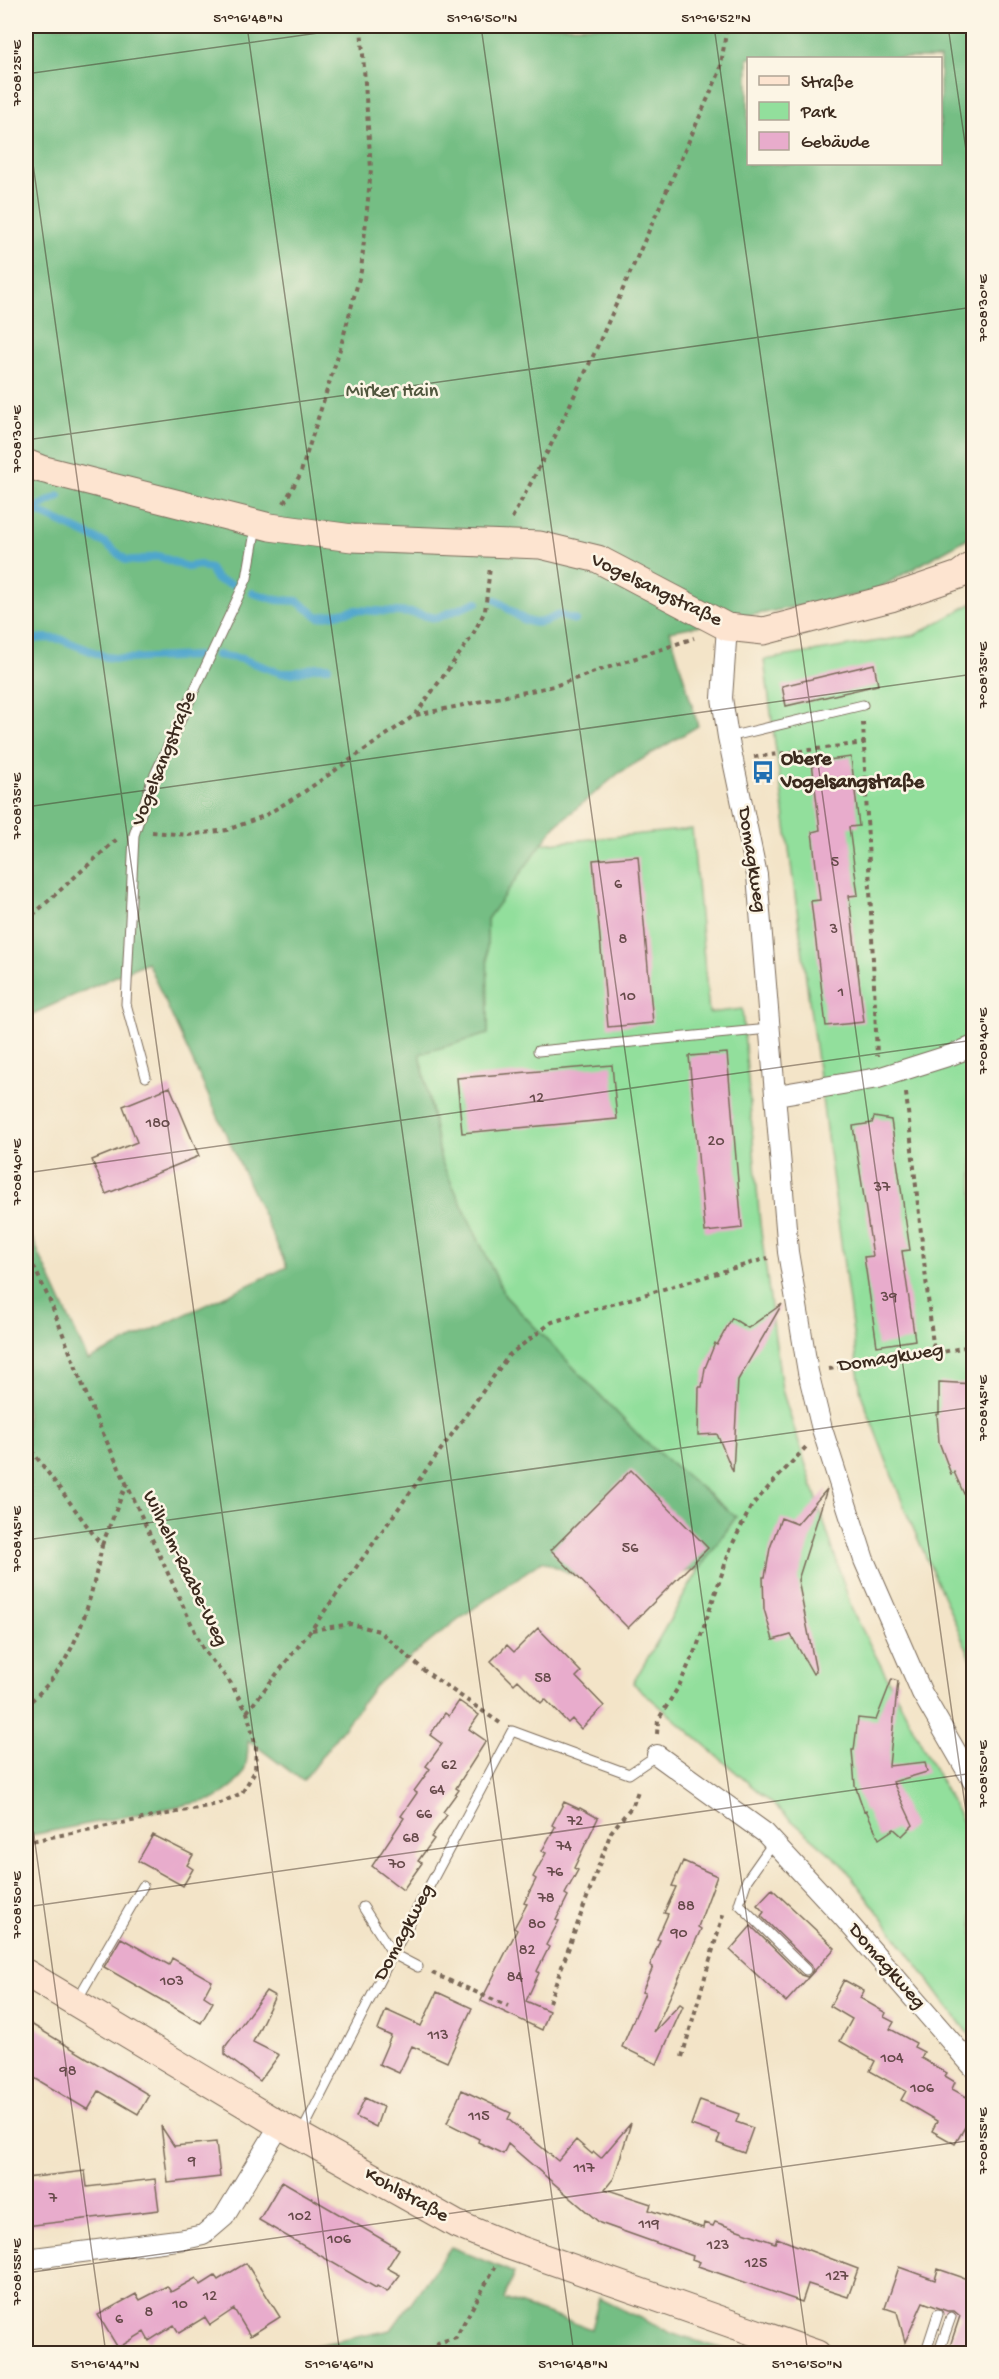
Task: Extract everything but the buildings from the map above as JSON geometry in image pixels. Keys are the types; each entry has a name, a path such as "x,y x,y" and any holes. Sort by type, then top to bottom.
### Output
{"street":[{"name":"Vogelsangstraße","path":"26,463 41,469 263,525 352,538 540,545 598,559 727,627 764,631 891,598 959,575 974,564"},
{"name":"Domagkweg","path":"727,627 722,698 757,874 769,1029 777,1095 788,1252 808,1372 822,1429 864,1560 922,1693 974,1783"},
{"path":"777,1095 878,1078 974,1046"},
{"name":"Domagkweg","path":"657,1755 765,1833 843,1917 974,2068"},
{"name":"Kohlstraße","path":"26,1973 290,2131 456,2224 817,2354"},
{"path":"26,2259 203,2235 224,2217 290,2131"}],"lane":[{"name":"Vogelsangstraße","path":"146,1077 126,1005 134,835 151,783 247,578 263,525"},
{"path":"728,737 863,705"},
{"path":"538,1051 769,1029"},
{"path":"512,1731 628,1774 657,1755"},
{"name":"Domagkweg","path":"290,2131 393,1954 512,1731"},
{"path":"773,1843 747,1880 740,1904 806,1970"},
{"path":"76,2002 143,1886"},
{"path":"363,1907 393,1954 418,1967"},
{"path":"925,2354 938,2314"},
{"path":"938,2354 951,2317"}],"path":[{"path":"263,525 300,475 340,349 360,271 371,169 361,26"},
{"path":"26,921 122,835 149,831 188,834 227,830 264,816 301,794 415,715 471,638 485,611 493,542 514,514 549,449 594,354 720,71 727,26"},
{"path":"415,715 554,686 727,627"},
{"path":"863,705 878,1078"},
{"path":"734,760 864,743"},
{"path":"903,1071 934,1354"},
{"name":"Wilhelm-Raabe-Weg","path":"26,1250 50,1301 93,1414 204,1651 230,1682 247,1712 256,1747 255,1771 242,1793 218,1804 26,1842"},
{"path":"247,1712 311,1630 509,1355 552,1322 788,1252"},
{"name":"Domagkweg","path":"808,1372 974,1346"},
{"path":"657,1755 658,1720 679,1686 698,1644 731,1547 752,1505 822,1429"},
{"path":"26,1443 102,1546"},
{"path":"26,1706 59,1672 79,1633 94,1586 102,1546 126,1485"},
{"path":"311,1630 351,1624 379,1631 426,1671 512,1731"},
{"path":"549,2002 611,1832 633,1804 636,1796 639,1786 628,1774"},
{"path":"682,2057 725,1907"},
{"path":"418,1967 508,2007"},
{"path":"434,2354 438,2343 456,2337 507,2244"}],"green space":[{"name":"Mirker Hain","path":"26,26 973,26 973,535 872,592 670,631 698,726 619,773 555,826 487,919 488,1034 420,1054 441,1161 505,1296 643,1440 736,1517 700,1568 611,1591 542,1561 457,1620 375,1686 303,1781 248,1740 247,1761 242,1775 232,1787 215,1799 26,1836 26,1225 88,1360 287,1267 147,962 26,1017"},
{"path":"973,603 973,1663 906,1512 861,1394 764,660 915,635"},
{"path":"692,829 709,1013 742,1009 760,1224 782,1390 852,1610 973,1843 973,2037 966,2031 843,1865 633,1683 700,1568 736,1517 643,1440 505,1296 441,1161 420,1053 488,1034 487,919 540,844"},
{"path":"451,2247 514,2273 504,2299 591,2329 599,2298 673,2334 737,2353 279,2353 391,2330"}],"waterway":[{"path":"34,509 59,496"},
{"path":"26,506 105,543 126,560 137,561 158,556 187,567 200,565 210,569 217,580 231,584"},
{"path":"253,593 277,600 297,601 319,617 357,610 413,613 436,618 477,602"},
{"path":"496,600 519,617 532,622 548,620 558,615 575,620"},
{"path":"26,640 60,639 106,657 123,659 197,656"},
{"path":"217,655 242,659 281,673 328,667"}],"place":[{"name":"Obere Vogelsangstraße","path":"763,772"}]}
